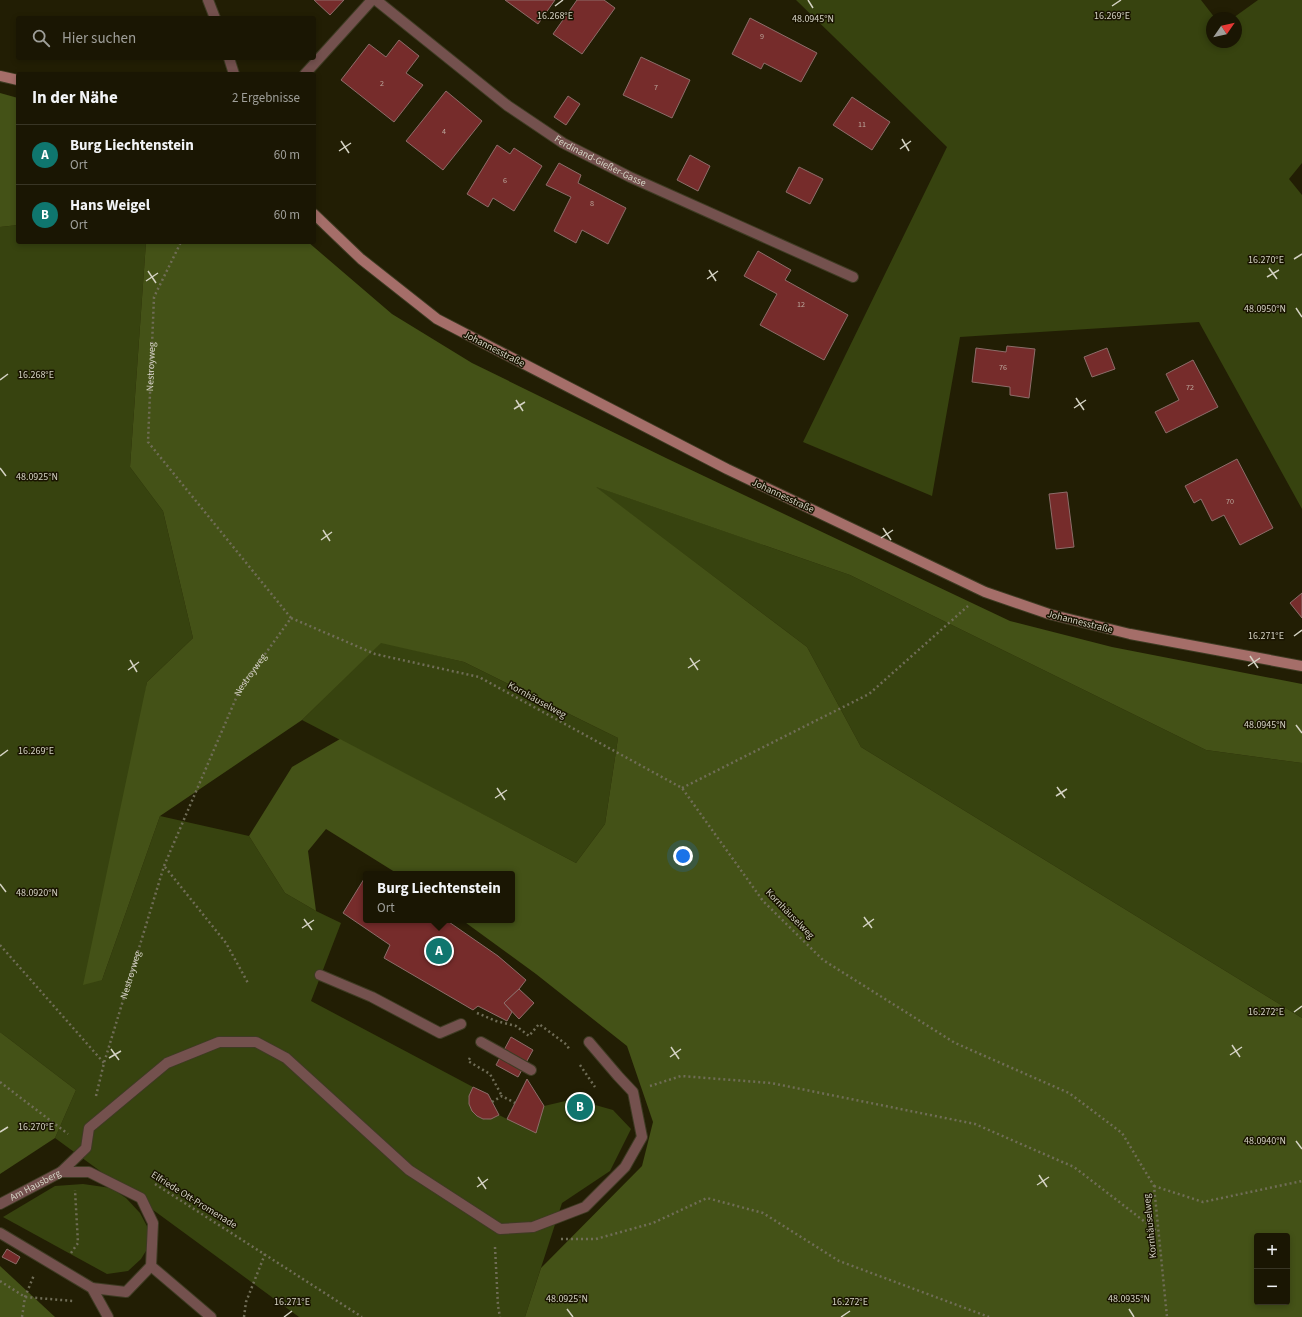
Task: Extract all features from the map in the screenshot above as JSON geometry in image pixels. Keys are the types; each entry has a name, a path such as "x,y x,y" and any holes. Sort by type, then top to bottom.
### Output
{"main road":[{"path":"0,76 16,80"},
{"name":"Johannesstraße","path":"316,216 361,259 437,319 727,469 985,592 1049,614 1130,634 1302,666"}],"street":[{"path":"208,0 214,16"},
{"path":"307,72 372,0"},
{"name":"Ferdinand-Gießer-Gasse","path":"376,0 508,106 563,143 630,177 853,278"},
{"path":"230,60 233,72"},
{"path":"320,975 372,997 440,1033 461,1024"},
{"path":"61,1172 86,1148 89,1128 167,1063 219,1042 256,1042 286,1058 409,1170 500,1229 533,1227 585,1207 624,1167 642,1137 633,1092 589,1042"},
{"path":"482,1042 532,1070"},
{"name":"Am Hausberg","path":"0,1204 61,1172 89,1172 141,1198 153,1223 151,1266"},
{"path":"0,1234 92,1288 126,1292 151,1266 211,1317"},
{"path":"92,1288 108,1317"}],"path":[{"name":"Nestroyweg","path":"89,1128 104,1063 164,866 240,689 291,618 148,442 154,297 180,244"},
{"path":"682,788 869,694 985,592"},
{"name":"Kornhäuselweg","path":"291,618 375,654 479,677 682,788 764,901 823,960 955,1043 1069,1093 1122,1133 1154,1186 1168,1317"},
{"path":"164,866 226,943 248,983"},
{"path":"0,945 104,1063"},
{"path":"475,1012 496,1021 516,1026 529,1036 539,1024 567,1045"},
{"path":"633,1092 681,1076 771,1082 975,1124 1074,1167 1158,1232"},
{"path":"0,1082 86,1148"},
{"path":"492,1102 502,1096 515,1103"},
{"path":"1154,1186 1203,1202 1302,1181"},
{"name":"Elfriede Ott-Promenade","path":"154,1183 362,1317"},
{"path":"533,1227 558,1239 596,1239 653,1223 707,1198 763,1213 839,1261 989,1317"},
{"path":"500,1229 495,1247 498,1306 500,1317"},
{"path":"244,1317 246,1302 266,1254"},
{"path":"0,1281 25,1297 73,1301 92,1288"}],"green space":[{"path":"796,0 1201,0 1210,12 1206,12 1206,48 1242,48 1241,12 1258,0 1302,0 1302,163 1289,179 1302,195 1302,509 1199,322 960,337 932,496 803,442 947,147"},
{"path":"0,93 16,97 16,225 0,227"},
{"path":"16,225 16,244 146,244 130,467 163,511 193,638 147,682 102,980 160,816 249,836 285,893 316,911 341,923 311,1001 473,1087 469,1096 469,1103 474,1113 480,1118 488,1119 499,1115 507,1119 544,1106 574,1099 613,1110 631,1129 610,1171 562,1203 525,1317 299,1317 55,1138 76,1090 0,1032 0,227"},
{"path":"146,244 310,244 392,314 472,363 668,459 1010,621 1112,647 1302,684 1302,763 1206,750 850,575 596,487 807,647 861,747 1302,1018 1302,1317 525,1317 541,1268 642,1166 653,1122 627,1046 536,974 466,923 515,923 515,871 393,871 326,829 308,851 316,911 285,893 249,836 292,767 340,739 576,863 605,824 618,738 464,662 381,643 302,720 160,816 102,980 83,985 147,682 193,638 163,511 130,467"},
{"path":"594,486 850,575 1206,750 1302,763 1302,1018 861,747 807,647"},
{"path":"381,642 464,662 618,738 605,824 576,863 302,720"},
{"path":"0,1032 76,1090 55,1138 0,1174"},
{"path":"83,1184 111,1188 126,1198 140,1213 149,1230 149,1246 141,1259 128,1271 107,1274 3,1217 55,1186"},
{"path":"0,1266 55,1317 0,1317"}],"building":[{"path":"314,0 344,0 330,15"},
{"path":"505,0 555,0 538,24"},
{"path":"577,0 604,0 615,8 582,54 553,34"},
{"path":"750,18 817,53 801,82 764,63 761,69 732,54"},
{"path":"399,40 419,56 406,73 423,85 394,122 341,80 369,44 386,57"},
{"path":"641,57 690,80 672,118 623,95"},
{"path":"446,91 482,121 443,170 406,141"},
{"path":"568,96 580,104 566,125 554,117"},
{"path":"852,97 890,122 872,150 833,125"},
{"path":"497,145 510,154 514,148 542,166 514,211 493,198 488,207 467,194"},
{"path":"690,155 710,166 698,191 677,180"},
{"path":"559,163 581,175 578,183 626,208 608,244 582,230 576,243 554,231 571,197 546,185"},
{"path":"799,167 823,179 810,204 786,192"},
{"path":"758,251 791,270 785,280 848,315 824,360 760,325 777,294 744,276"},
{"path":"1007,346 1035,349 1029,398 1010,395 1010,387 972,382 976,348 1006,352"},
{"path":"1107,348 1115,369 1092,377 1084,357"},
{"path":"1193,360 1218,407 1166,433 1155,412 1179,400 1166,374"},
{"path":"1237,459 1273,528 1240,545 1224,515 1212,521 1201,499 1194,503 1185,486"},
{"path":"1067,492 1074,547 1056,549 1049,494"},
{"path":"1302,593 1302,618 1290,603"},
{"path":"363,881 363,923 450,923 498,956 526,980 504,1003 512,1012 507,1021 478,1006 473,1010 384,958 390,945 343,913"},
{"path":"519,989 534,1003 519,1019 504,1003"},
{"path":"511,1037 533,1050 518,1077 496,1065"},
{"path":"527,1079 544,1106 536,1133 507,1119"},
{"path":"473,1087 488,1094 499,1115 491,1119 483,1119 472,1111 469,1104 469,1096"},
{"path":"7,1249 20,1257 16,1264 2,1257"}],"place":[{"name":"Burg Liechtenstein","path":"439,951"},
{"name":"Hans Weigel","path":"580,1107"}]}
